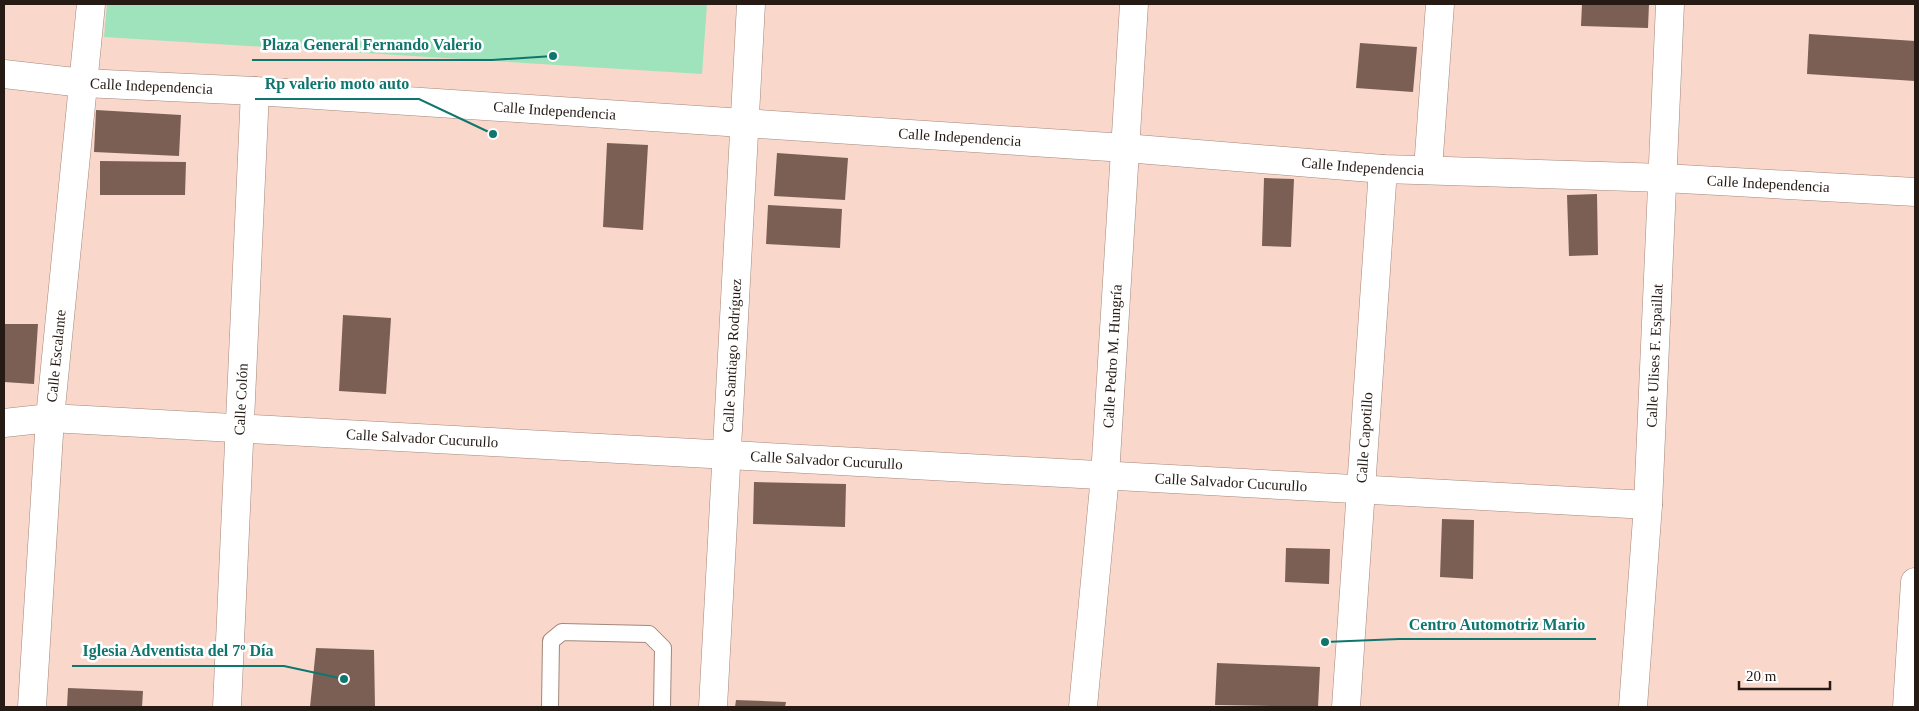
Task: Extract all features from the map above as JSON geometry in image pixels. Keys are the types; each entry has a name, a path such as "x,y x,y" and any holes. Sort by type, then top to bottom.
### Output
{"street":[{"name":"Calle Escalante","path":"32,707 50,418 91,4"},
{"name":"Calle Santiago Rodríguez","path":"713,707 751,4"},
{"name":"Calle Pedro M. Hungría","path":"1083,707 1105,476 1134,4"},
{"path":"1428,169 1440,4"},
{"name":"Calle Ulises F. Espaillat","path":"1632,707 1648,505 1664,178 1670,4"},
{"name":"Calle Independencia","path":"4,74 83,83 255,91 1125,148 1383,169 1664,178 1915,192"},
{"name":"Calle Colón","path":"227,707 255,91"},
{"name":"Calle Capotillo","path":"1346,707 1383,169"},
{"name":"Calle Salvador Cucurullo","path":"4,422 50,418 1360,491 1648,505"},
{"path":"1907,707 1915,582"}],"lane":[{"path":"550,707 550,641 562,632 649,634 663,648 662,707"}],"green space":[{"path":"107,4 707,4 702,74 104,37"}],"building":[{"path":"1582,4 1649,4 1648,28 1581,26"},
{"path":"1809,34 1915,41 1915,81 1807,74"},
{"path":"1360,43 1417,47 1413,92 1356,88"},
{"path":"96,110 181,115 179,156 94,152"},
{"path":"607,143 648,145 643,230 603,227"},
{"path":"777,153 848,158 845,200 774,196"},
{"path":"100,161 186,162 185,195 100,195"},
{"path":"1264,178 1294,179 1291,247 1262,246"},
{"path":"1597,194 1598,255 1569,256 1567,195"},
{"path":"768,205 842,209 840,248 766,244"},
{"path":"343,315 391,318 386,394 339,391"},
{"path":"4,324 38,324 34,384 4,382"},
{"path":"754,482 846,484 845,527 753,524"},
{"path":"1442,519 1474,520 1473,579 1440,577"},
{"path":"1286,548 1330,549 1329,584 1285,582"},
{"path":"316,648 374,650 375,707 310,707"},
{"path":"1217,663 1320,667 1318,707 1215,705"},
{"path":"68,688 143,691 142,707 67,707"},
{"path":"736,700 786,702 785,707 735,707"}],"place":[{"name":"Plaza General Fernando Valerio","path":"553,56"},
{"name":"Rp valerio moto auto","path":"493,134"},
{"name":"Centro Automotriz Mario","path":"1325,642"},
{"name":"Iglesia Adventista del 7º Día","path":"344,679"}]}
